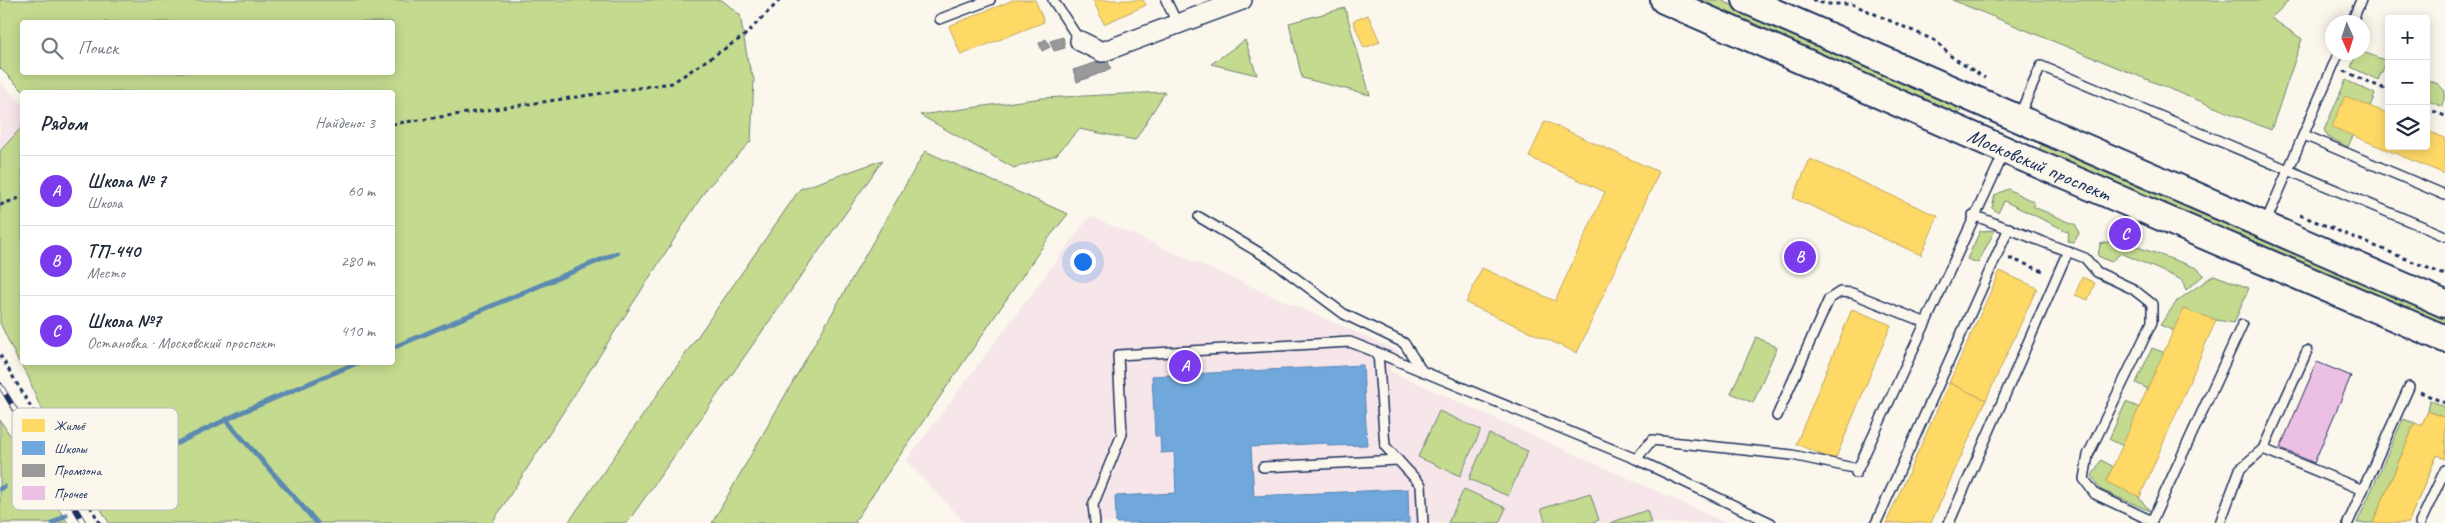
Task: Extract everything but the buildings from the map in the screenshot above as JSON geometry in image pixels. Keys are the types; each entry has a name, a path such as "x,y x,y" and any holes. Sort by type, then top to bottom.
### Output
{"main road":[{"name":"Московский проспект","path":"1664,0 2005,150 2445,339"},
{"name":"Московский проспект","path":"1746,0 2018,118 2269,215 2445,304"},
{"path":"2005,150 2018,118"}],"street":[{"path":"1080,41 1102,52 1242,0"}],"lane":[{"path":"940,19 990,0"},
{"path":"1052,0 1080,41"},
{"path":"1166,0 1176,23"},
{"path":"2355,15 2361,0"},
{"path":"2269,215 2336,60"},
{"path":"2018,118 2041,66 2445,236"},
{"path":"2304,135 2445,196"},
{"path":"1636,459 1652,440 1792,455 1857,471 1924,322 2005,150"},
{"path":"1974,215 2085,258 2097,272 2133,289 2152,304 2152,322 2088,455 2084,479 2095,494 2152,522 2242,325"},
{"path":"1199,217 1270,259 1344,314 1404,343 1423,372"},
{"path":"1876,523 2009,228"},
{"path":"1949,523 2068,251"},
{"path":"1777,416 1829,299 1840,292 1852,292 1924,322"},
{"path":"1095,523 1093,505 1122,434 1118,355 1350,342 1636,459 1772,523"},
{"path":"2220,523 2240,469 2263,449 2307,351"},
{"path":"1378,353 1385,446 1421,485 1423,523"},
{"path":"2348,523 2409,387"},
{"path":"2263,449 2362,490"},
{"path":"1263,467 1398,460"},
{"path":"2420,523 2445,470"}],"path":[{"path":"395,124 672,83 744,36 780,0"},
{"path":"1812,0 1826,4 1852,4 1936,41 1952,57 1975,74 1992,82"},
{"path":"2340,79 2344,71 2385,89"},
{"path":"2430,110 2445,116"},
{"path":"0,205 20,198"},
{"path":"2269,215 2445,275"},
{"path":"1993,262 2012,258 2043,270 2052,287"},
{"path":"0,355 32,408"},
{"path":"2409,387 2445,403"},
{"path":"92,510 100,523"}],"shaded area":[{"path":"0,81 20,102 20,129 0,150"},
{"path":"1090,216 1399,351 1390,371 1727,523 965,523 906,461"}],"green space":[{"path":"0,0 722,0 740,15 748,62 754,79 751,141 707,188 492,523 109,523 101,510 178,510 178,408 42,408 28,376 21,365 395,365 395,90 22,90 0,68"},
{"path":"1688,0 1720,0 1963,105 1958,117"},
{"path":"1952,0 2290,0 2271,18 2302,39 2271,130"},
{"path":"1345,8 1370,95 1302,78 1289,23"},
{"path":"1245,40 1257,75 1211,64"},
{"path":"2370,55 2385,60 2385,65 2378,80 2351,67 2354,60 2370,60"},
{"path":"2346,80 2375,94 2348,147 2328,137 2324,130"},
{"path":"2430,81 2438,84 2445,91 2443,107 2430,102"},
{"path":"1165,92 1135,140 1079,129 1056,155 1014,168 920,115 1042,98"},
{"path":"20,129 20,364 0,323 0,151"},
{"path":"2045,143 2445,315 2445,328 2040,151 2040,147"},
{"path":"925,151 1068,214 1047,240 855,521 857,523 712,523"},
{"path":"883,160 627,523 568,523 800,189"},
{"path":"2008,189 2034,202 2034,207 2076,225 2079,234 2073,242 2067,241 2069,232 2004,201 1998,213 1992,208 1995,195"},
{"path":"1995,230 1978,263 1967,259 1980,231"},
{"path":"2118,240 2197,268 2204,275 2186,290 2182,280 2121,253 2111,262 2098,256 2100,244"},
{"path":"2214,275 2249,288 2234,323 2216,320 2183,309 2175,331 2160,325 2177,301"},
{"path":"1756,337 1777,347 1753,403 1731,393"},
{"path":"2152,348 2165,353 2148,389 2136,383"},
{"path":"2430,400 2445,407 2445,418 2428,411"},
{"path":"2126,402 2140,408 2123,446 2109,439"},
{"path":"1439,411 1481,430 1460,476 1418,457"},
{"path":"2403,419 2415,423 2373,523 2357,523"},
{"path":"0,420 12,438 12,510 59,510 68,523 0,523"},
{"path":"1489,434 1528,451 1508,496 1469,479"},
{"path":"2101,460 2114,467 2150,511 2101,490 2092,476"},
{"path":"1464,489 1506,508 1499,523 1448,523"},
{"path":"1590,493 1599,520 1590,523 1546,523 1541,509"},
{"path":"1647,510 1651,523 1610,523"}],"waterway":[{"path":"395,347 617,253"},
{"path":"178,443 242,412 352,365"},
{"path":"226,420 317,523"},
{"path":"0,489 4,487"},
{"path":"53,523 66,515"}],"railway":[{"path":"0,385 14,408"},
{"path":"76,510 84,523"}],"place":[{"name":"Школа №7","path":"2125,234"},
{"name":"ТП-440","path":"1800,257"},
{"name":"Школа № 7","path":"1185,366"}]}
